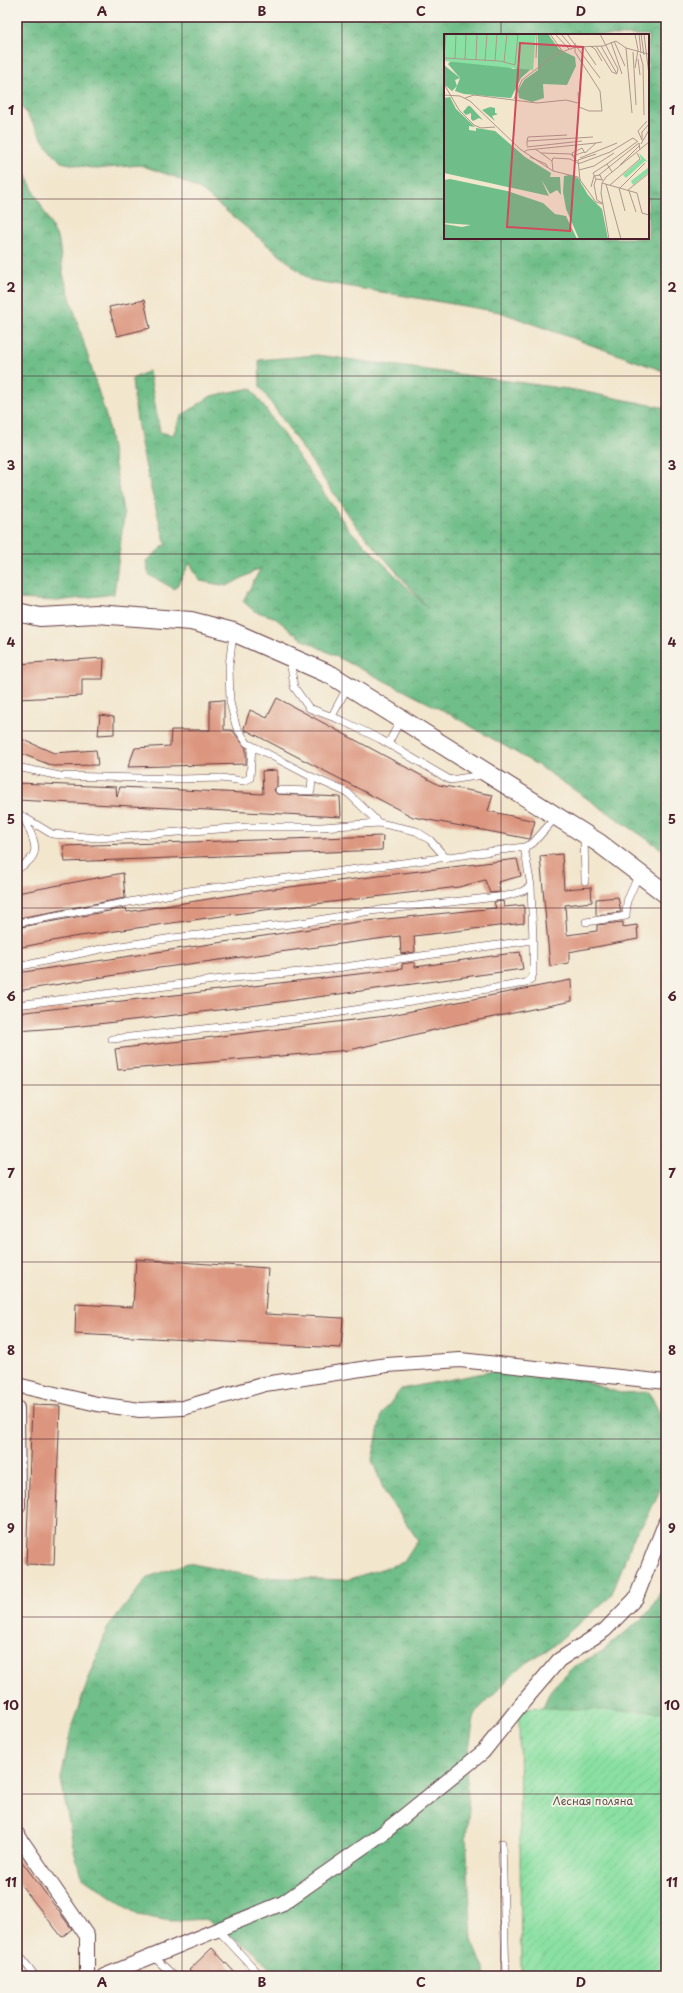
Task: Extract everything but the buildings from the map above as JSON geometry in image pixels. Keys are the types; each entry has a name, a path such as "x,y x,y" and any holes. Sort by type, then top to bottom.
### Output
{"street":[{"path":"17,612 40,617 96,614 191,621 233,632 331,675 584,834 666,894"},
{"path":"17,1385 97,1404 140,1410 183,1408 265,1384 288,1380 387,1365 460,1360 666,1382"},
{"path":"17,1408 18,1506"},
{"path":"104,1976 128,1970 153,1956 283,1903 383,1833 483,1752 559,1660 604,1630 636,1598 666,1521"},
{"path":"17,1834 87,1936 87,1976"}],"lane":[{"path":"233,632 229,666 230,702 236,726 247,743 312,777 348,793 379,823"},
{"path":"290,657 294,687 309,708 332,716 388,744 450,780 488,774"},
{"path":"332,716 348,686"},
{"path":"388,744 401,719"},
{"path":"17,767 60,776 180,779 221,778 244,781 250,778 252,746"},
{"path":"279,790 311,791 312,777"},
{"path":"17,923 188,891 524,847 532,843 556,816"},
{"path":"19,817 52,834 98,838 246,827 322,827 379,823 416,831 430,840 446,858"},
{"path":"17,869 30,862 34,857 36,848 19,817"},
{"path":"584,834 585,881"},
{"path":"112,1039 310,1017 526,983 531,979 533,974 533,940 531,886 524,847"},
{"path":"586,922 626,916 627,901 639,874"},
{"path":"17,967 101,949 166,939 307,922 370,911 506,896 523,891 531,886"},
{"path":"17,1005 222,979 324,970 533,940"},
{"path":"502,1843 506,1976"},
{"path":"218,1930 261,1976"},
{"path":"17,1952 35,1976"},
{"path":"153,1956 174,1976"}],"green space":[{"path":"17,17 666,17 666,372 500,312 310,280 202,191 175,177 140,165 96,169 61,162 46,144 17,99"},
{"path":"17,158 59,241 63,274 107,420 124,516 114,594 58,601 17,599"},
{"path":"317,355 575,390 666,408 666,852 539,766 450,714 300,638 274,617 254,611 243,601 261,568 227,586 200,581 190,563 175,589 149,575 146,561 166,544 145,463 137,421 132,379 149,371 160,432 173,435 181,416 211,396 251,388 348,528 428,608 357,527 260,387 259,360"},
{"path":"515,1367 556,1372 620,1393 649,1392 663,1420 666,1445 666,1477 647,1518 635,1534 611,1596 549,1649 522,1665 475,1713 466,1766 469,1810 466,1836 472,1940 486,1976 277,1976 254,1952 206,1919 170,1921 138,1915 81,1876 74,1851 61,1779 72,1725 107,1629 148,1577 188,1563 256,1577 346,1580 404,1562 418,1540 385,1493 372,1460 382,1414 401,1389"},
{"path":"666,1581 666,1722 540,1714 550,1691 557,1683 573,1667 601,1652 643,1618 651,1609"},
{"name":"Лесная поляна","path":"519,1707 666,1712 666,1976 521,1976"}]}
